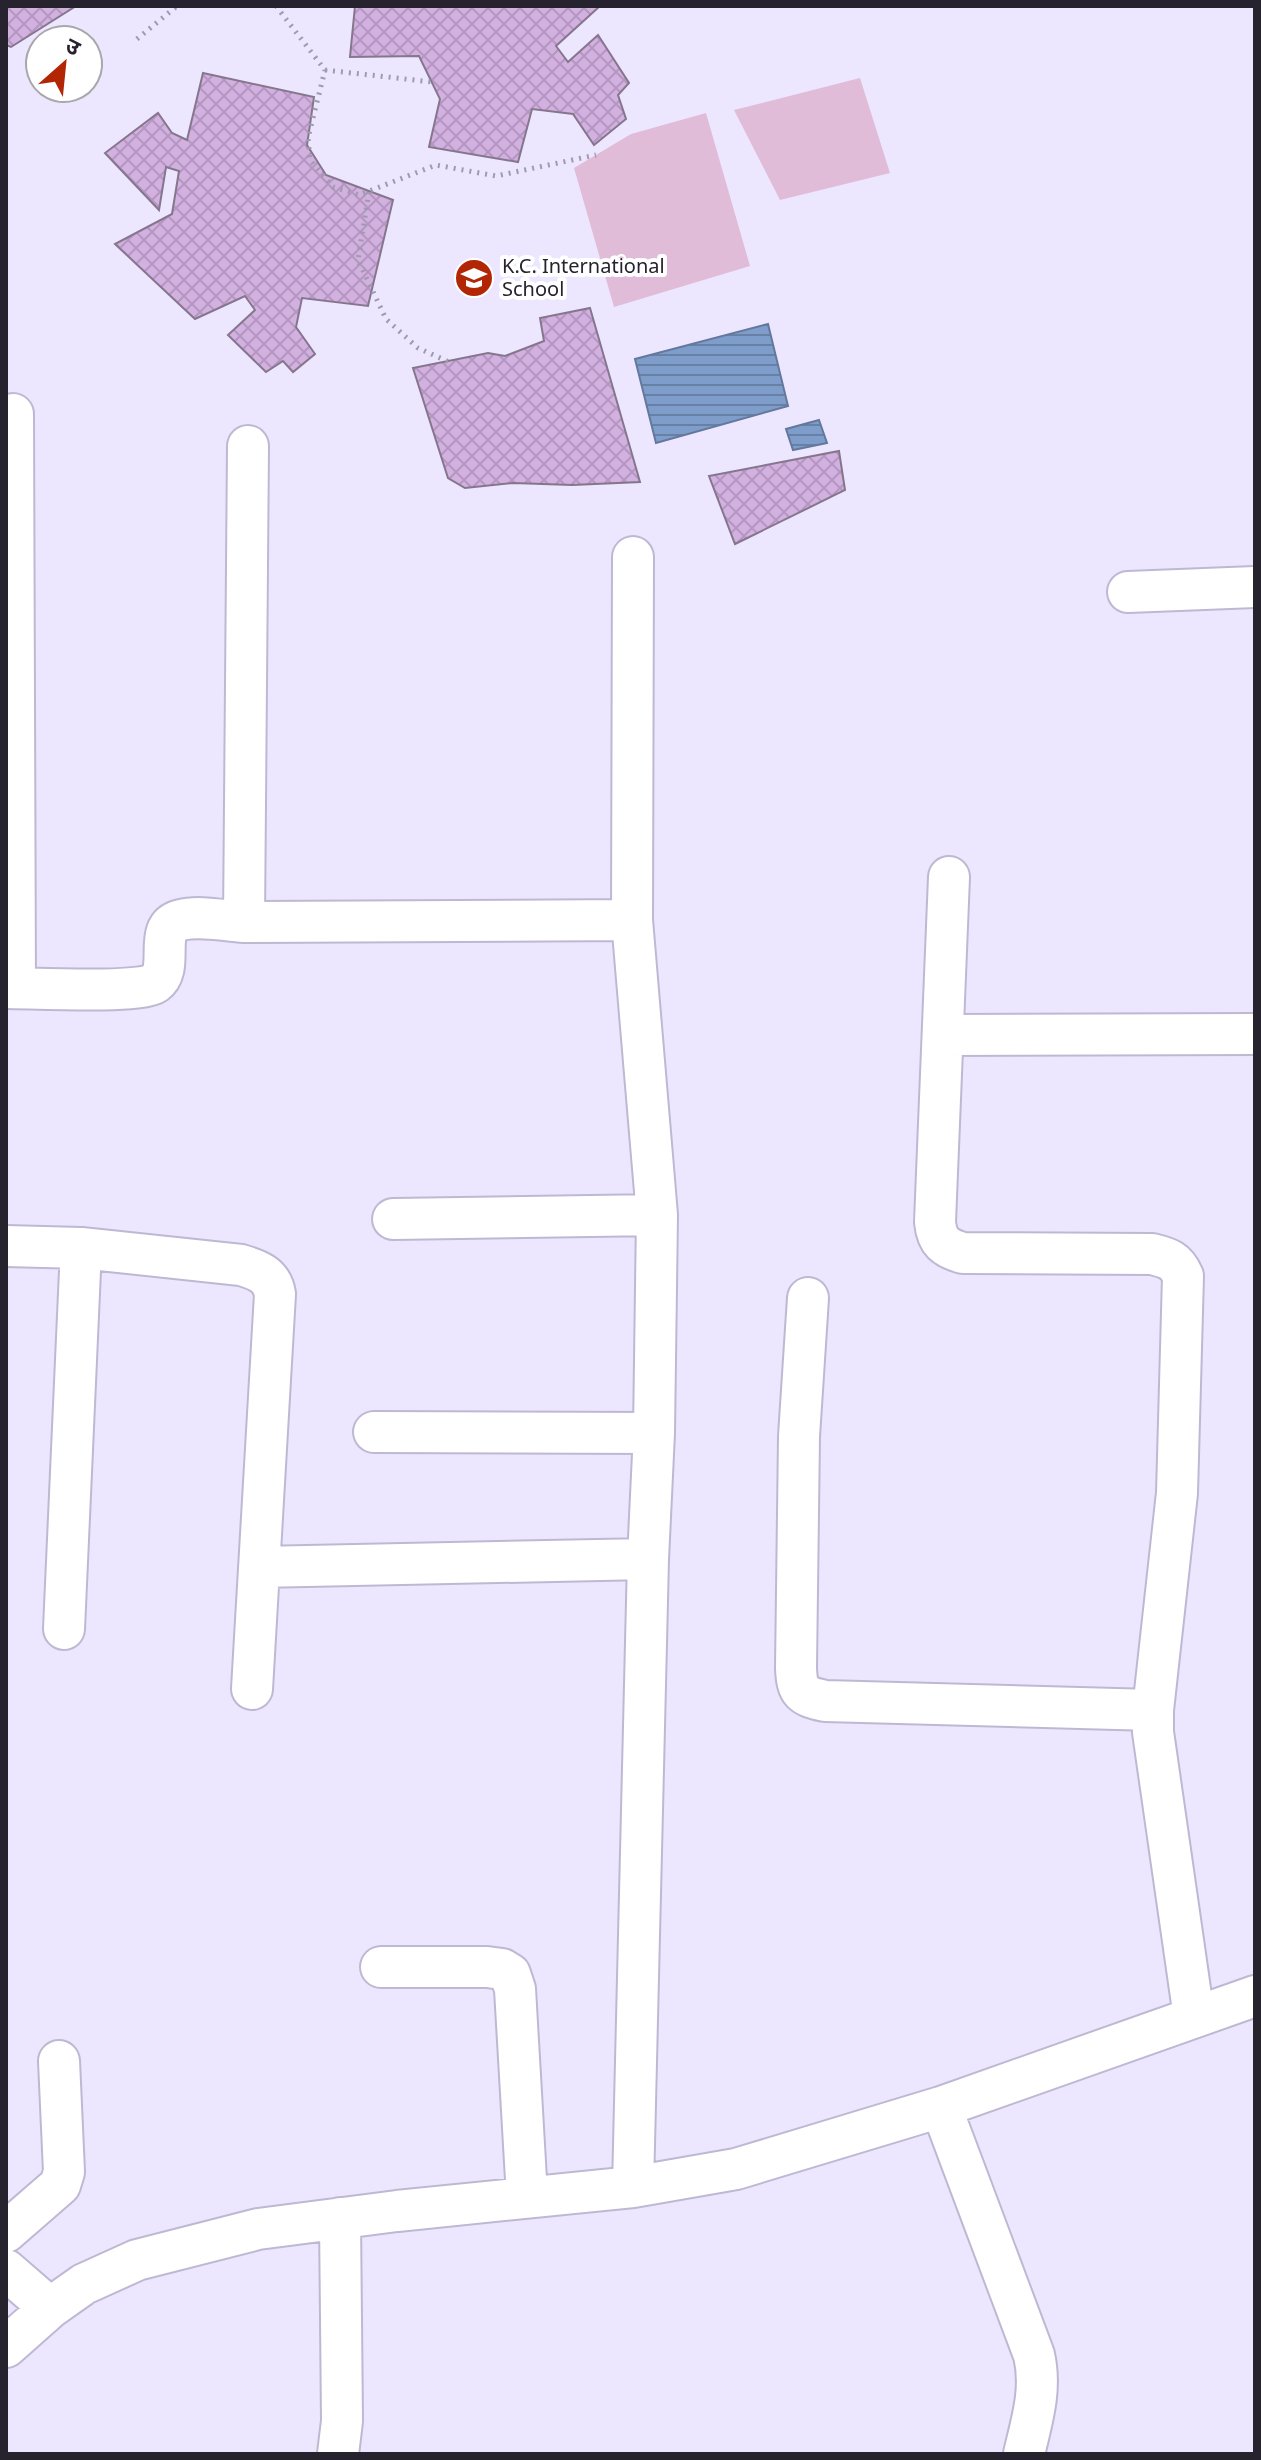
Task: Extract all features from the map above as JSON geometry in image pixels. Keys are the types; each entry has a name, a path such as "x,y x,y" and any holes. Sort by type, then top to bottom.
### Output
{"street":[{"path":"13,414 10,988 126,989 152,986 161,977 165,934 169,926 186,919 244,922 632,920"},
{"path":"244,922 248,446"},
{"path":"633,557 632,920 657,1215 633,2187"},
{"path":"1128,592 1255,587"},
{"path":"949,877 935,1222 939,1241 949,1249 963,1253 1152,1254 1170,1258 1183,1276 1173,1553 1153,1710 1156,1763 1194,2017"},
{"path":"944,1035 1255,1034"},
{"path":"393,1219 657,1215"},
{"path":"6,1246 81,1248 241,1265 271,1280 275,1294 252,1689"},
{"path":"64,1629 81,1248"},
{"path":"808,1298 797,1515 796,1668 801,1692 825,1701 1153,1710"},
{"path":"374,1432 654,1433"},
{"path":"259,1567 648,1559"},
{"path":"381,1967 487,1967 502,1969 510,1974 515,1989 527,2197"},
{"path":"6,2347 50,2308 84,2284 137,2260 258,2229 633,2187 736,2169 941,2107 1255,1996"},
{"path":"6,2232 60,2185 64,2172 59,2061"},
{"path":"941,2107 1034,2355 1038,2375 1037,2397 1024,2454"},
{"path":"338,2454 342,2421 340,2218"},
{"path":"6,2270 50,2308"}],"path":[{"path":"137,39 177,6"},
{"path":"276,6 325,70 432,82"},
{"path":"325,70 308,138 310,160 333,187 359,195 436,165 496,176 596,155"},
{"path":"369,191 358,260 386,319 418,348 449,362"}],"shaded area":[{"path":"860,78 890,173 780,200 734,110"},
{"path":"706,113 750,266 614,307 574,168 631,134"}],"water":[{"path":"768,324 788,406 656,443 635,359"},
{"path":"819,420 827,443 793,450 786,429"}],"building":[{"path":"6,6 76,6 47,24 24,24 24,39 11,47 6,45"},
{"path":"355,6 600,6 556,46 568,62 598,35 629,83 618,95 626,119 594,145 573,114 532,109 518,162 429,147 440,99 419,56 350,57"},
{"path":"203,73 314,97 307,145 326,175 393,200 368,306 302,298 296,327 315,354 293,372 283,361 266,372 228,335 255,310 245,296 195,319 115,244 172,214 179,171 166,167 159,210 105,153 158,113 172,133 187,140"},
{"path":"590,308 640,482 572,485 513,483 465,488 448,478 413,368 488,353 505,356 544,341 540,318"},
{"path":"839,451 845,490 735,544 709,476"}],"place":[{"name":"K.C. International School","path":"474,278"}]}
